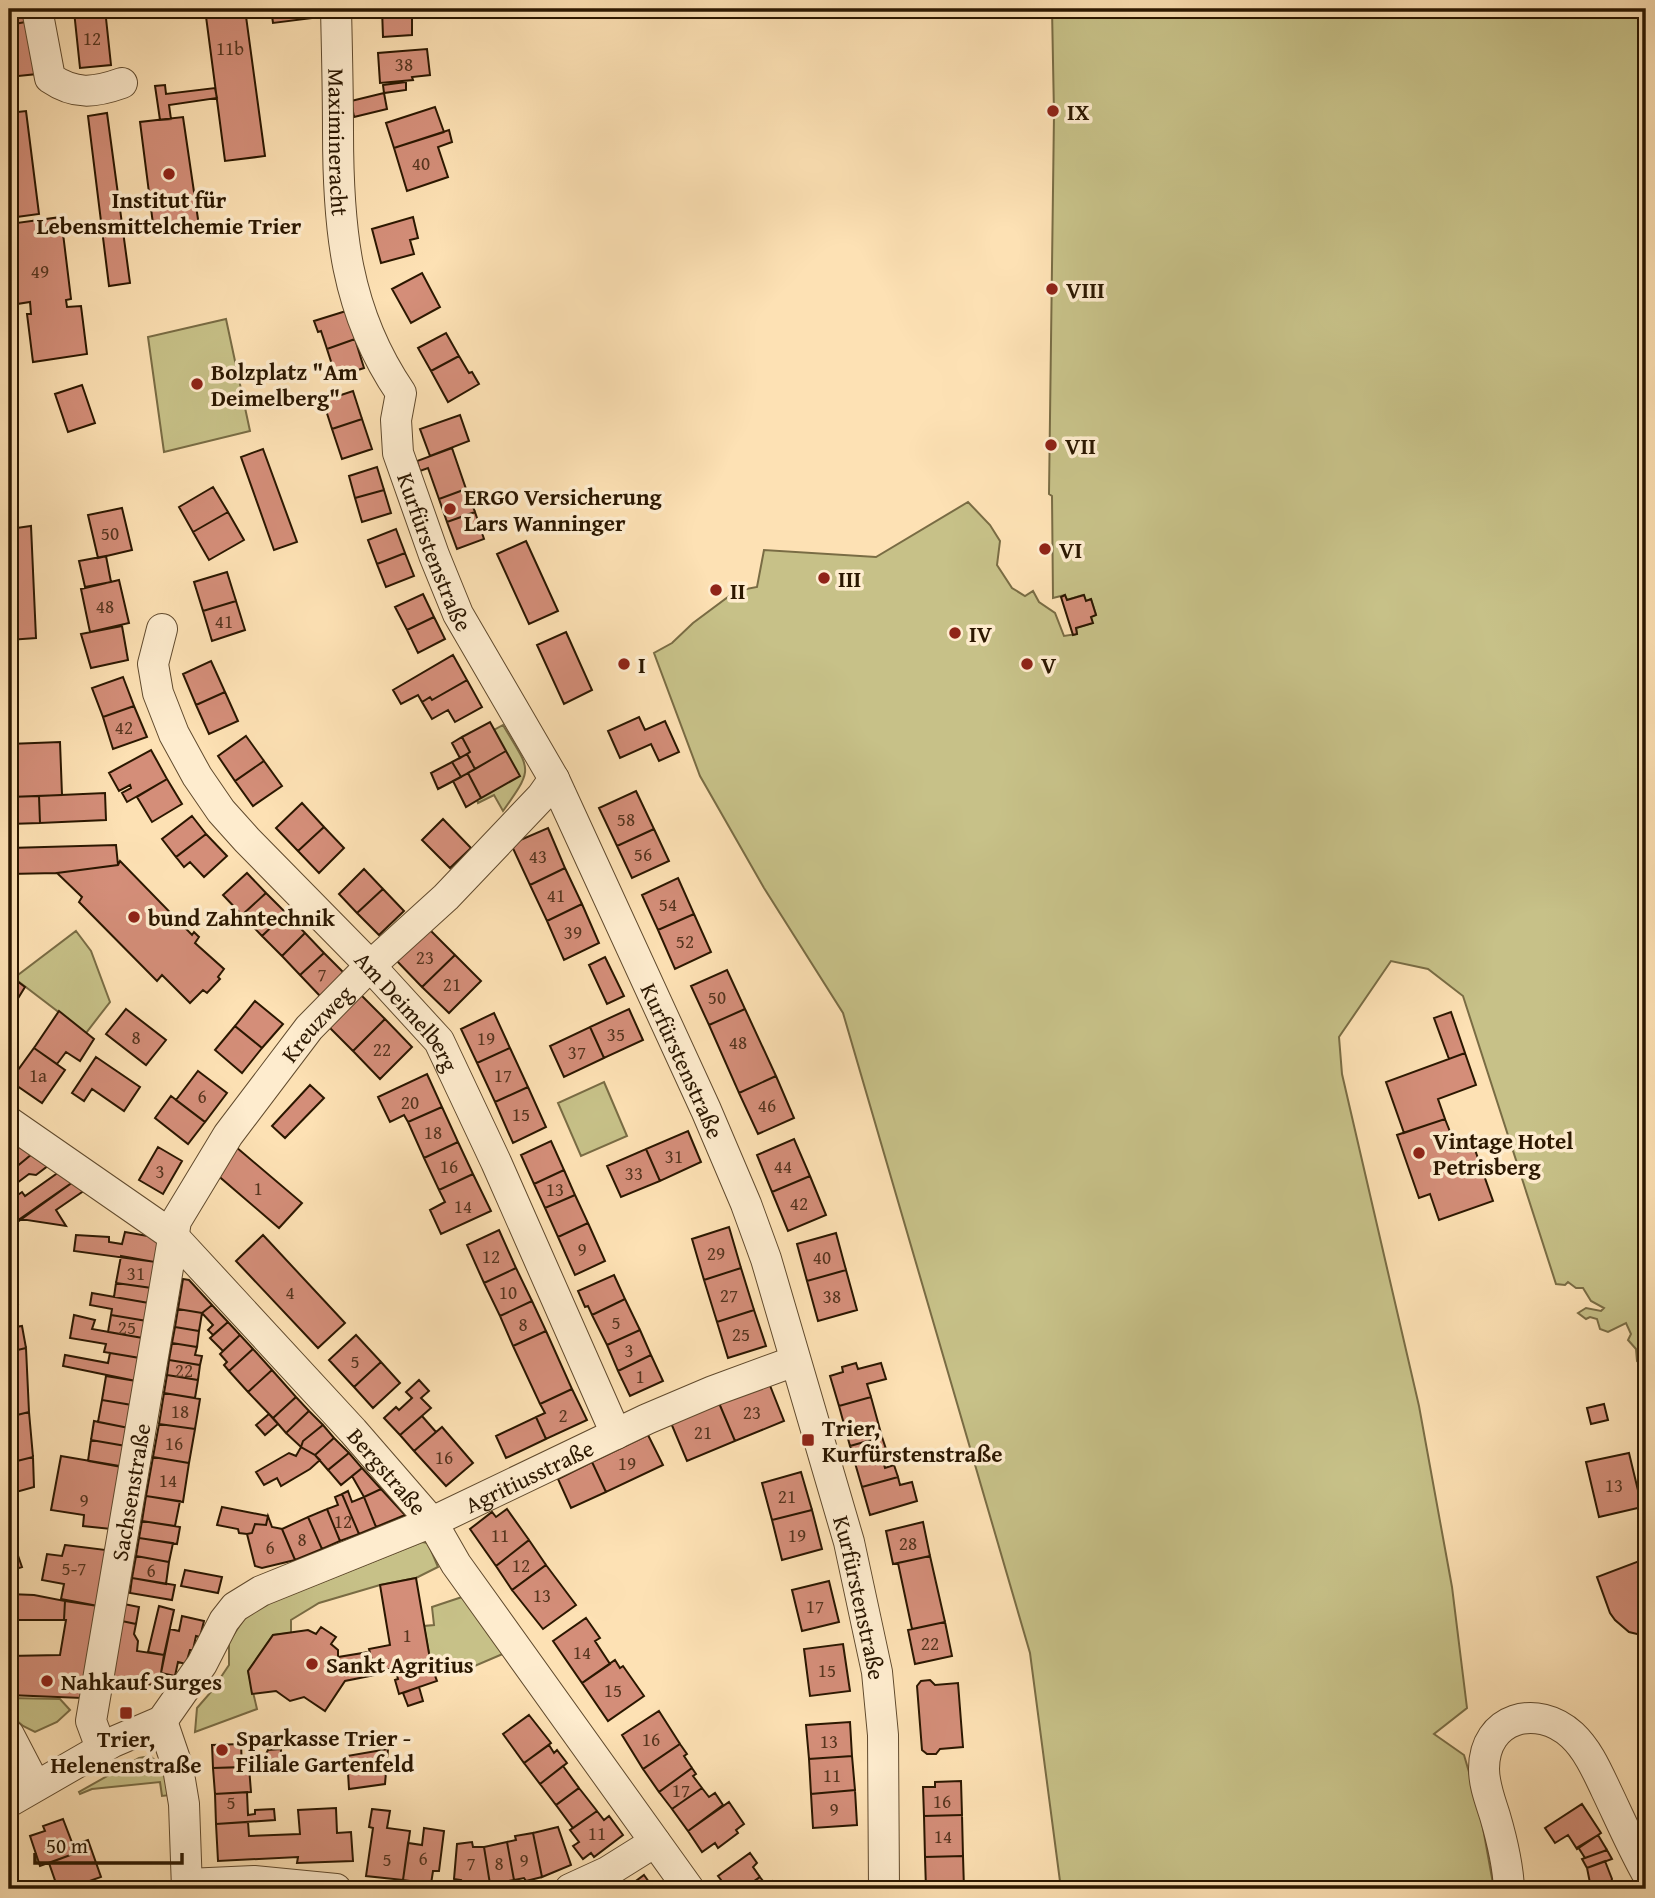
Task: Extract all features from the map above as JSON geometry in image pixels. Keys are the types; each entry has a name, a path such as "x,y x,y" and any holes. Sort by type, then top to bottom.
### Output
{"street":[{"path":"37,9 50,78 74,91 106,89 122,83"},
{"name":"Maximineracht","path":"336,9 337,170 340,222 349,276"},
{"name":"Kurfürstenstraße","path":"349,276 364,323 383,366 401,393 396,420 398,453 458,614 554,779 706,1110 766,1259 849,1542 877,1672 883,1735 884,1889"},
{"name":"Am Deimelberg","path":"162,629 153,664 158,693 174,734 197,776 221,811 247,840 439,1041 502,1174 616,1434"},
{"name":"Kreuzweg","path":"172,1235 176,1222 205,1170 253,1100 309,1028 370,966 446,897 542,796 554,779"},
{"name":"Bergstraße","path":"9,1122 172,1235 345,1422 432,1522 456,1564 689,1889"},
{"name":"Sachsenstraße","path":"101,1748 91,1721 172,1235"},
{"name":"Agritiusstraße","path":"162,1721 202,1664 224,1621 235,1607 261,1591 432,1522 713,1391 796,1362"},
{"path":"1509,1889 1508,1868 1487,1790 1484,1767 1490,1745 1501,1730 1517,1720 1534,1717 1557,1724 1574,1736 1583,1748 1646,1872"},
{"path":"9,1802 101,1748 162,1721 178,1769 184,1804 187,1887 254,1881 336,1889"},
{"path":"9,1735 35,1785"},
{"path":"570,1889 607,1872 655,1842"}],"shaded area":[{"path":"1052,9 1646,9 1646,1370 1637,1361 1636,1349 1628,1340 1631,1334 1626,1323 1608,1332 1600,1329 1597,1319 1586,1319 1578,1313 1586,1308 1601,1311 1604,1308 1591,1301 1583,1288 1576,1288 1568,1282 1565,1285 1556,1284 1463,996 1428,969 1391,961 1339,1037 1342,1074 1419,1406 1452,1587 1467,1708 1434,1734 1464,1755 1479,1806 1494,1889 1061,1889 1030,1653 843,1013 764,888 700,776 654,653 672,643 693,623 736,591 757,587 764,550 876,557 968,502 990,525 1000,541 997,565 1012,588 1025,596 1033,591 1039,602 1055,613 1064,636 1077,634 1076,628 1092,623 1091,617 1096,615 1091,599 1086,601 1083,595 1067,600 1065,595 1053,598 1052,496 1049,494 1054,114"},
{"name":"Bolzplatz \"Am Deimelberg\"","path":"226,319 250,431 164,452 148,337"},
{"path":"503,725 525,768 520,785 503,811 494,795 478,803 477,800 494,730"},
{"path":"76,931 91,951 110,1002 86,1033 14,978"},
{"path":"604,1082 627,1136 581,1156 558,1103"},
{"path":"422,1542 428,1543 438,1567 416,1578 380,1585 319,1603 291,1620 291,1633 273,1635 248,1671 257,1709 195,1732 197,1708 229,1665 229,1642 245,1617 259,1607"},
{"path":"465,1596 505,1653 463,1671 431,1665 424,1626 434,1625 432,1607"},
{"path":"9,1698 60,1699 70,1710 57,1722 35,1732 9,1714"},
{"path":"150,1756 164,1768 171,1795 162,1796 160,1782 92,1789 80,1794 79,1792 139,1758"}],"building":[{"path":"9,9 27,9 31,21 9,25"},
{"path":"105,9 111,65 80,68 74,11"},
{"path":"205,9 245,9 265,156 225,161"},
{"path":"271,9 312,9 313,18 273,23"},
{"path":"382,9 444,9 444,14 412,18 412,35 383,37"},
{"path":"31,21 37,74 9,77 9,25"},
{"path":"427,49 430,75 412,77 413,80 380,83 378,53"},
{"path":"406,82 406,90 384,93 383,85"},
{"path":"165,85 166,94 215,88 217,98 169,105 171,119 160,120 155,86"},
{"path":"384,93 387,109 354,117 351,101"},
{"path":"435,107 444,132 394,148 386,123"},
{"path":"26,111 39,214 9,218 9,113"},
{"path":"107,113 130,283 109,286 88,116"},
{"name":"Institut für Lebensmittelchemie Trier","path":"183,117 199,226 154,232 140,122"},
{"path":"449,130 452,142 438,147 448,177 407,191 394,148"},
{"path":"61,217 71,299 66,300 67,307 81,306 87,354 33,362 27,314 31,314 30,302 17,304 9,224"},
{"path":"413,217 418,238 410,240 414,254 381,263 372,229"},
{"path":"422,273 440,307 411,323 392,289"},
{"path":"346,311 355,339 327,349 321,331 318,332 314,321"},
{"path":"446,333 459,356 431,371 418,348"},
{"path":"355,339 364,368 336,377 327,349"},
{"path":"459,356 479,384 448,402 431,371"},
{"path":"82,385 95,423 68,432 55,394"},
{"path":"353,391 362,419 332,429 323,401"},
{"path":"460,415 469,441 430,456 420,429"},
{"path":"362,419 372,449 342,459 332,429"},
{"path":"452,448 466,489 439,499 428,468 420,471 417,461"},
{"path":"263,449 297,542 274,550 241,457"},
{"path":"377,467 384,490 355,498 349,476"},
{"path":"213,487 228,512 193,532 179,507"},
{"path":"466,489 475,512 447,522 439,499"},
{"path":"384,490 391,513 362,522 355,498"},
{"path":"122,508 132,550 98,558 88,515"},
{"path":"228,512 244,540 209,560 193,532"},
{"path":"475,512 484,539 457,549 447,522"},
{"path":"31,526 36,638 9,640 9,529"},
{"path":"396,529 405,553 377,564 368,540"},
{"path":"526,541 558,611 529,624 497,554"},
{"path":"405,553 414,576 386,587 377,564"},
{"path":"106,556 111,582 85,587 79,561"},
{"path":"227,572 236,601 203,611 194,582"},
{"name":"III","path":"821,574 829,575 827,582 820,581"},
{"path":"119,580 129,623 90,632 81,589"},
{"path":"423,594 434,617 407,630 395,607"},
{"path":"1065,595 1067,600 1084,595 1086,601 1091,599 1096,615 1091,617 1093,623 1076,628 1077,634 1073,635 1061,597"},
{"path":"236,601 245,630 212,641 203,611"},
{"path":"434,617 445,639 418,653 407,630"},
{"path":"122,626 128,660 91,668 81,634"},
{"path":"566,632 592,690 564,704 537,645"},
{"path":"453,655 467,680 432,700 430,697 422,702 418,695 401,704 393,690"},
{"path":"211,661 225,692 196,705 183,674"},
{"path":"123,677 134,706 103,717 92,688"},
{"path":"467,680 482,707 455,722 448,710 432,719 422,702 430,697 432,700"},
{"path":"225,692 238,721 209,734 196,705"},
{"path":"134,706 147,737 113,749 103,717"},
{"path":"639,717 645,730 665,721 679,752 659,761 651,744 620,758 608,731"},
{"path":"490,722 506,751 475,769 462,737"},
{"path":"246,736 264,761 235,781 218,756"},
{"path":"462,737 470,752 460,758 452,743"},
{"path":"60,742 62,795 9,797 9,744"},
{"path":"151,750 167,779 127,802 122,793 131,788 130,785 119,791 109,773"},
{"path":"506,751 520,776 481,798 468,773"},
{"path":"467,754 475,769 461,777 452,762"},
{"path":"264,761 282,786 253,806 235,781"},
{"path":"452,762 461,777 438,789 431,773"},
{"path":"468,773 481,798 466,807 453,781"},
{"path":"167,779 182,804 152,822 137,797"},
{"path":"636,791 654,829 617,846 599,808"},
{"path":"105,793 106,820 40,823 39,796"},
{"path":"39,796 40,823 9,824 9,797"},
{"path":"302,803 324,827 298,851 276,828"},
{"path":"192,816 206,834 176,857 162,839"},
{"path":"443,819 471,848 450,868 422,840"},
{"path":"324,827 344,848 319,873 298,851"},
{"path":"548,828 565,868 530,885 511,844"},
{"path":"654,829 669,861 632,878 617,846"},
{"path":"206,834 227,856 204,877 190,862 184,867 176,857"},
{"path":"116,845 118,865 57,873 9,874 9,848"},
{"name":"bund Zahntechnik","path":"120,861 192,935 194,932 199,937 195,943 224,969 218,977 220,979 207,993 203,990 190,1003 162,975 157,981 79,902 82,897 57,873 118,865"},
{"path":"565,868 582,904 547,921 530,885"},
{"path":"364,869 383,889 357,913 339,894"},
{"path":"247,873 266,893 242,915 223,895"},
{"path":"678,878 694,914 658,930 642,895"},
{"path":"383,889 404,911 379,935 357,913"},
{"path":"266,893 286,913 262,936 242,915"},
{"path":"582,904 599,943 564,960 547,921"},
{"path":"286,913 305,933 282,956 262,936"},
{"path":"694,914 711,952 675,969 658,930"},
{"path":"427,927 455,955 422,987 395,959"},
{"path":"305,933 324,953 300,975 282,956"},
{"path":"324,953 344,973 320,996 300,975"},
{"path":"455,955 481,981 449,1013 422,987"},
{"path":"605,957 624,996 607,1004 589,965"},
{"path":"727,970 745,1009 709,1025 691,986"},
{"path":"9,975 25,987 9,1013"},
{"path":"359,993 385,1019 353,1051 327,1025"},
{"path":"255,1001 283,1024 262,1048 235,1026"},
{"path":"126,1009 166,1040 146,1065 106,1034"},
{"path":"629,1009 643,1040 604,1058 590,1027"},
{"path":"745,1009 776,1076 739,1093 709,1025"},
{"path":"59,1011 94,1039 80,1061 66,1052 57,1064 34,1048"},
{"path":"1451,1012 1465,1053 1449,1059 1434,1018"},
{"path":"494,1013 510,1048 477,1063 461,1029"},
{"path":"385,1019 412,1047 380,1079 353,1051"},
{"path":"235,1026 262,1048 242,1073 215,1050"},
{"path":"590,1027 604,1058 564,1077 550,1046"},
{"path":"34,1048 65,1070 42,1103 10,1081"},
{"path":"510,1048 528,1087 495,1102 477,1063"},
{"path":"1465,1053 1476,1085 1438,1099 1445,1119 1404,1133 1386,1082"},
{"path":"96,1057 140,1087 124,1111 92,1089 84,1101 72,1093"},
{"path":"198,1071 227,1093 205,1122 176,1100"},
{"path":"427,1074 442,1107 408,1122 404,1115 390,1122 378,1097"},
{"path":"776,1076 794,1118 758,1134 739,1093"},
{"path":"310,1085 324,1098 285,1138 272,1126"},
{"path":"528,1087 546,1127 513,1143 495,1102"},
{"path":"171,1096 205,1122 188,1144 155,1118"},
{"path":"442,1107 458,1142 424,1158 408,1122"},
{"path":"1445,1119 1458,1152 1474,1147 1493,1201 1439,1220 1430,1194 1419,1198 1397,1135"},
{"path":"688,1131 701,1162 660,1181 646,1149"},
{"path":"12,1139 32,1154 9,1173 9,1143"},
{"path":"794,1139 810,1176 772,1192 757,1155"},
{"path":"551,1141 564,1170 534,1184 521,1155"},
{"path":"458,1142 473,1174 439,1190 424,1158"},
{"path":"158,1147 182,1161 163,1194 139,1180"},
{"path":"236,1147 302,1203 279,1228 215,1173"},
{"path":"646,1149 660,1181 621,1197 607,1166"},
{"path":"32,1154 49,1165 36,1175 29,1174 9,1189 9,1173"},
{"path":"564,1170 575,1195 545,1208 534,1184"},
{"path":"59,1172 73,1182 9,1228 9,1201 22,1192 25,1196"},
{"path":"473,1174 491,1211 441,1234 430,1210 445,1202 439,1190"},
{"path":"810,1176 826,1215 788,1231 772,1192"},
{"path":"73,1182 85,1190 56,1210 66,1226 20,1219"},
{"path":"575,1195 588,1223 558,1237 545,1208"},
{"path":"588,1223 605,1261 575,1275 558,1237"},
{"path":"729,1227 741,1268 704,1280 692,1239"},
{"path":"499,1230 516,1268 484,1283 467,1245"},
{"path":"125,1232 159,1238 155,1262 74,1251 76,1235 109,1237 109,1242 122,1244"},
{"path":"836,1233 846,1270 807,1281 797,1244"},
{"path":"263,1235 345,1323 318,1348 236,1261"},
{"path":"121,1256 155,1262 152,1288 116,1283"},
{"path":"9,1261 18,1304 9,1307"},
{"path":"516,1268 532,1301 500,1316 484,1283"},
{"path":"741,1268 754,1310 717,1322 704,1280"},
{"path":"846,1270 857,1310 818,1321 807,1281"},
{"path":"614,1275 625,1299 592,1315 578,1291"},
{"path":"183,1279 189,1280 212,1305 202,1313 178,1309"},
{"path":"116,1283 152,1288 149,1303 114,1297"},
{"path":"92,1293 149,1303 147,1321 111,1315 112,1309 90,1305"},
{"path":"625,1299 640,1330 607,1345 592,1315"},
{"path":"532,1301 546,1331 513,1346 500,1316"},
{"path":"212,1305 228,1322 213,1335 208,1330 213,1325 202,1313"},
{"path":"178,1309 202,1313 199,1331 175,1327"},
{"path":"754,1310 766,1346 728,1358 717,1322"},
{"path":"74,1315 95,1320 92,1329 143,1338 140,1358 104,1352 106,1344 70,1338"},
{"path":"111,1315 147,1321 143,1338 108,1332"},
{"path":"228,1322 240,1335 223,1351 210,1338"},
{"path":"22,1326 26,1348 9,1352 9,1328"},
{"path":"175,1327 199,1331 197,1347 172,1343"},
{"path":"640,1330 651,1355 618,1371 607,1345"},
{"path":"546,1331 572,1389 540,1404 513,1346"},
{"path":"240,1335 253,1349 229,1371 224,1365 227,1362 220,1354"},
{"path":"356,1335 381,1362 354,1387 329,1360"},
{"path":"172,1343 197,1347 195,1355 202,1356 200,1365 169,1360"},
{"path":"26,1348 29,1412 9,1417 9,1352"},
{"path":"253,1349 272,1370 248,1392 229,1371"},
{"path":"110,1353 140,1358 136,1381 63,1366 65,1355 108,1363"},
{"path":"651,1355 663,1381 630,1396 618,1371"},
{"path":"169,1360 200,1365 198,1380 167,1375"},
{"path":"381,1362 400,1383 373,1408 354,1387"},
{"path":"856,1363 858,1369 881,1363 886,1379 867,1384 871,1397 839,1406 830,1376 843,1372 842,1367"},
{"path":"272,1370 296,1397 273,1418 248,1392"},
{"path":"167,1375 198,1380 195,1398 164,1393"},
{"path":"106,1376 136,1381 132,1405 102,1400"},
{"path":"419,1380 429,1391 421,1398 431,1408 400,1435 384,1418 396,1407 399,1410 412,1398 406,1392"},
{"path":"769,1383 784,1421 735,1441 719,1403"},
{"path":"572,1389 587,1420 546,1439 536,1417 545,1413 540,1404"},
{"path":"164,1393 200,1399 195,1429 159,1424"},
{"path":"296,1397 309,1411 286,1433 273,1418"},
{"path":"871,1397 882,1437 850,1446 839,1406"},
{"path":"102,1400 132,1405 129,1428 98,1422"},
{"path":"719,1403 735,1441 687,1461 671,1423"},
{"path":"1604,1404 1608,1420 1591,1424 1587,1408"},
{"path":"309,1411 323,1425 303,1441 301,1447 286,1433"},
{"path":"29,1412 33,1457 9,1463 9,1417"},
{"path":"269,1414 278,1424 265,1435 256,1425"},
{"path":"422,1416 436,1432 414,1451 400,1435"},
{"path":"536,1417 546,1439 506,1458 496,1436"},
{"path":"94,1421 129,1428 126,1446 91,1440"},
{"path":"159,1424 195,1429 189,1463 153,1457"},
{"path":"323,1425 334,1438 315,1455 301,1447 303,1441"},
{"path":"442,1427 473,1463 446,1486 414,1451"},
{"path":"648,1435 663,1465 606,1492 592,1462"},
{"path":"882,1437 886,1449 880,1451 885,1468 894,1465 898,1477 862,1487 850,1446"},
{"path":"334,1438 349,1453 328,1470 315,1455"},
{"path":"91,1440 126,1446 122,1467 88,1461"},
{"path":"301,1447 320,1460 281,1486 277,1478 264,1485 256,1472 289,1453 296,1456"},
{"path":"349,1453 362,1468 341,1485 328,1470"},
{"path":"1629,1453 1642,1507 1599,1517 1586,1462"},
{"path":"61,1456 120,1466 111,1529 83,1526 84,1515 51,1510"},
{"path":"33,1457 34,1487 9,1494 9,1463"},
{"path":"153,1457 189,1463 183,1502 146,1496"},
{"path":"592,1462 606,1492 571,1508 558,1479"},
{"path":"362,1468 381,1489 364,1497 352,1476"},
{"path":"801,1472 812,1510 772,1520 762,1483"},
{"path":"898,1477 900,1485 912,1482 917,1501 870,1515 862,1487"},
{"path":"381,1489 405,1515 376,1527 364,1497"},
{"path":"348,1491 352,1502 364,1497 376,1527 359,1534 342,1494"},
{"path":"342,1494 359,1534 340,1541 327,1509 338,1505 335,1497"},
{"path":"146,1496 180,1501 175,1526 142,1521"},
{"path":"222,1507 268,1516 266,1525 255,1524 252,1533 247,1534 239,1533 238,1529 217,1525"},
{"path":"327,1509 340,1541 322,1549 308,1517"},
{"path":"507,1509 529,1540 496,1566 470,1529 492,1512 496,1517"},
{"path":"812,1510 822,1549 782,1560 772,1520"},
{"path":"268,1516 272,1527 282,1529 295,1560 262,1568 255,1566 247,1534 252,1533 255,1524 266,1525"},
{"path":"308,1517 322,1549 295,1560 282,1529"},
{"path":"142,1521 180,1527 177,1544 139,1538"},
{"path":"923,1522 930,1556 893,1564 886,1531"},
{"path":"1645,1535 1646,1633 1637,1634 1629,1632 1610,1613 1597,1577 1645,1559 1641,1545"},
{"path":"139,1538 173,1543 169,1562 136,1556"},
{"path":"529,1540 546,1565 512,1590 496,1566"},
{"path":"14,1544 22,1567 9,1571 9,1545"},
{"path":"65,1545 106,1550 98,1606 61,1599 64,1584 42,1580 47,1554 62,1556"},
{"path":"136,1556 169,1562 166,1584 132,1578"},
{"path":"930,1556 945,1622 912,1629 898,1563"},
{"path":"546,1565 576,1605 543,1629 512,1590"},
{"path":"185,1570 222,1577 218,1593 181,1586"},
{"path":"132,1578 175,1585 172,1600 130,1593"},
{"path":"416,1578 431,1665 437,1681 399,1694 395,1668 375,1672 369,1649 390,1645 380,1585"},
{"path":"829,1581 839,1622 802,1631 792,1590"},
{"path":"9,1594 34,1595 65,1601 64,1620 9,1620"},
{"path":"65,1601 98,1606 82,1698 9,1695 9,1656 60,1655 66,1620"},
{"path":"119,1603 139,1607 136,1624 117,1620"},
{"path":"159,1606 174,1610 164,1655 148,1652"},
{"path":"182,1616 204,1621 200,1637 196,1636 186,1664 178,1662 175,1676 161,1673 170,1629 179,1631"},
{"path":"586,1618 600,1638 595,1641 610,1664 582,1683 553,1641"},
{"path":"117,1620 136,1624 134,1634 138,1641 137,1651 164,1655 159,1685 107,1682"},
{"path":"945,1622 952,1656 915,1664 908,1630"},
{"name":"Sankt Agritius","path":"321,1627 336,1637 331,1644 338,1650 338,1657 369,1652 375,1675 345,1681 325,1711 304,1697 290,1701 276,1691 252,1694 248,1671 273,1635 308,1630 316,1634"},
{"path":"843,1644 850,1691 810,1696 804,1649"},
{"path":"615,1660 620,1668 623,1666 644,1696 608,1721 582,1683"},
{"path":"930,1680 935,1685 958,1683 963,1747 940,1749 936,1754 927,1754 922,1750 917,1686 921,1681"},
{"path":"419,1687 423,1701 408,1706 403,1693"},
{"path":"659,1711 680,1744 643,1769 622,1735"},
{"path":"529,1715 551,1743 524,1763 503,1734"},
{"path":"850,1722 852,1756 809,1759 806,1725"},
{"path":"280,1733 281,1747 277,1747 276,1743 265,1744 264,1734"},
{"path":"241,1744 242,1767 213,1768 212,1745"},
{"path":"680,1744 692,1768 659,1792 643,1769"},
{"path":"549,1745 554,1753 557,1750 567,1763 540,1784 524,1763"},
{"path":"281,1749 281,1765 242,1767 242,1762 249,1757 265,1756 268,1750"},
{"path":"388,1749 385,1784 349,1789 347,1756"},
{"path":"852,1756 855,1790 811,1794 809,1759"},
{"path":"563,1766 579,1788 556,1805 540,1784"},
{"path":"249,1767 251,1792 215,1794 213,1768"},
{"path":"692,1768 696,1774 693,1776 702,1788 672,1809 659,1792"},
{"path":"961,1781 962,1815 924,1816 923,1787 935,1787 935,1782"},
{"path":"579,1788 597,1811 573,1828 556,1805"},
{"path":"702,1788 709,1797 715,1793 723,1805 688,1831 672,1809"},
{"path":"855,1790 857,1825 813,1828 811,1794"},
{"path":"247,1792 248,1815 255,1814 255,1810 274,1809 275,1820 216,1824 215,1794"},
{"path":"729,1802 744,1824 736,1830 738,1833 718,1848 715,1843 702,1852 688,1831"},
{"path":"1582,1804 1601,1833 1577,1849 1568,1835 1555,1843 1545,1828"},
{"path":"336,1808 337,1833 351,1832 353,1861 297,1863 298,1857 218,1861 216,1824 248,1822 249,1836 300,1834 298,1810"},
{"path":"372,1809 390,1811 387,1828 410,1831 403,1880 366,1876 373,1828 369,1827"},
{"path":"597,1811 604,1820 609,1816 623,1835 594,1857 591,1853 583,1859 573,1846 579,1842 570,1830"},
{"path":"962,1815 963,1856 925,1857 924,1816"},
{"path":"63,1819 76,1853 40,1866 30,1836 45,1831 43,1826"},
{"path":"558,1827 571,1865 542,1877 533,1833"},
{"path":"424,1828 444,1831 439,1871 433,1871 431,1884 403,1880 408,1843 422,1845"},
{"path":"533,1833 542,1877 526,1881 524,1878 514,1880 507,1842 516,1840 515,1836"},
{"path":"1598,1835 1607,1850 1585,1858 1578,1847"},
{"path":"88,1840 101,1877 67,1889 58,1889 49,1863 76,1853 73,1845"},
{"path":"472,1842 473,1847 484,1847 490,1884 460,1885 461,1880 454,1879 457,1844"},
{"path":"507,1842 514,1880 490,1884 484,1847"},
{"path":"1607,1850 1612,1859 1587,1868 1582,1859"},
{"path":"750,1853 757,1863 753,1867 760,1877 743,1889 728,1889 718,1876"},
{"path":"963,1856 964,1889 926,1889 925,1857"},
{"path":"1605,1861 1612,1879 1608,1889 1591,1888 1587,1868"},
{"path":"644,1875 654,1889 625,1889"},
{"path":"760,1877 766,1885 772,1881 778,1889 743,1889"}],"place":[{"name":"IX","path":"1053,111"},
{"name":"Institut für Lebensmittelchemie Trier","path":"169,174"},
{"name":"VIII","path":"1052,289"},
{"name":"Bolzplatz \"Am Deimelberg\"","path":"197,384"},
{"name":"VII","path":"1051,445"},
{"name":"ERGO Versicherung Lars Wanninger","path":"450,509"},
{"name":"VI","path":"1045,549"},
{"name":"III","path":"824,578"},
{"name":"II","path":"716,590"},
{"name":"IV","path":"955,633"},
{"name":"I","path":"624,664"},
{"name":"V","path":"1027,664"},
{"name":"bund Zahntechnik","path":"134,917"},
{"name":"Vintage Hotel Petrisberg","path":"1419,1153"},
{"name":"Trier, Kurfürstenstraße","path":"808,1440"},
{"name":"Sankt Agritius","path":"312,1664"},
{"name":"Nahkauf Surges","path":"47,1681"},
{"name":"Trier, Helenenstraße","path":"126,1713"},
{"name":"Sparkasse Trier - Filiale Gartenfeld","path":"222,1750"}]}
